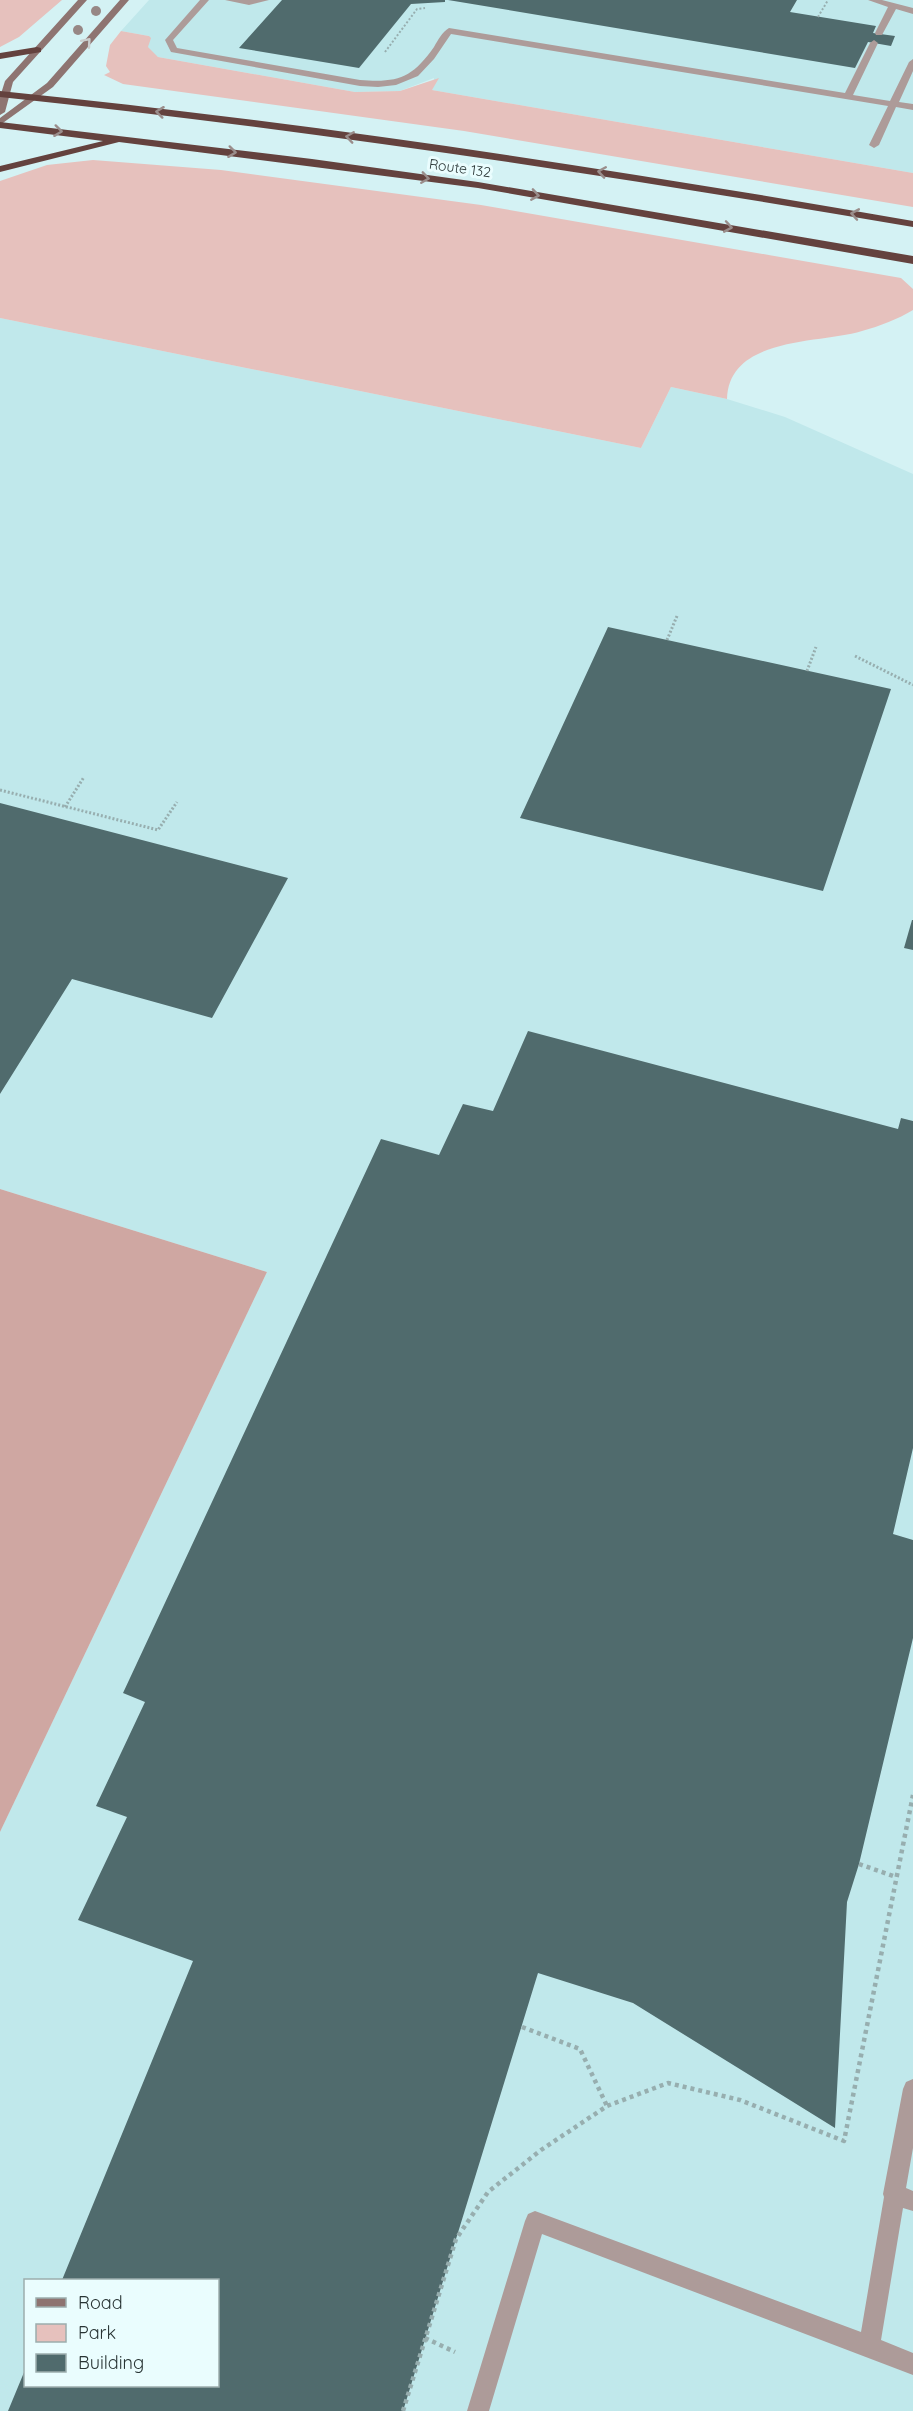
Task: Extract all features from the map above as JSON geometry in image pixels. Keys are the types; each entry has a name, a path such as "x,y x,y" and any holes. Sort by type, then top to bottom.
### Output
{"highway":[{"path":"0,56 37,50"},
{"name":"Route 132","path":"3,94 502,157 913,224"},
{"name":"Route 132","path":"0,124 478,185 913,260"},
{"path":"0,169 124,139"}],"street":[{"path":"0,112 3,94 9,81 83,0"},
{"path":"0,124 50,85 125,0"}],"lane":[{"path":"205,0 169,40 174,50 360,83 381,84 410,80 422,68 449,31 913,107"},
{"path":"229,0 249,2 265,0"},
{"path":"872,0 913,11"},
{"path":"879,33 893,6"},
{"path":"848,96 874,43"},
{"path":"874,145 913,62"},
{"path":"868,2346 903,2198 913,2089"},
{"path":"478,2411 536,2221 913,2364"}],"path":[{"path":"818,17 828,0"},
{"path":"667,640 677,616"},
{"path":"807,671 816,647"},
{"path":"855,656 913,686"},
{"path":"65,807 84,777"},
{"path":"0,790 158,830 177,802"},
{"path":"403,2411 456,2239 462,2229 488,2192 542,2150 607,2106 668,2083 740,2100 844,2140 913,1795"},
{"path":"859,1864 896,1877"},
{"path":"522,2027 580,2049 607,2106"}],"shaded area":[{"path":"149,0 913,0 913,173 432,90 434,78 400,91 355,92 158,57 150,53 149,36 121,31"},
{"path":"0,318 641,448 671,387 727,399 785,417 913,474 913,2411 0,2411 0,1832 267,1272 0,1189"},
{"path":"0,1189 267,1272 0,1832"}],"green space":[{"path":"0,0 62,0 19,37 0,47"},
{"path":"121,31 149,36 151,38 148,47 158,57 355,92 400,91 439,78 432,90 913,173 913,207 464,131 123,84 104,75 110,72 106,66 110,45"},
{"path":"93,160 221,170 481,205 901,278 913,289 913,310 889,322 862,331 779,346 759,353 743,364 732,379 727,399 671,387 641,448 0,318 0,181 47,165"}],"building":[{"path":"282,0 445,0 445,2 411,4 359,68 239,48"},
{"path":"448,0 797,0 790,12 876,26 873,33 895,36 891,46 868,42 855,68"},
{"path":"608,627 891,689 823,891 520,818"},
{"path":"0,803 288,878 212,1018 72,979 0,1094"},
{"path":"913,920 913,950 904,948"},
{"path":"528,1031 898,1129 901,1118 913,1121 913,1448 893,1534 913,1540 913,1638 859,1864 847,1902 835,2128 633,2003 538,1973 403,2411 8,2411 24,2372 24,2387 219,2387 219,2279 62,2279 193,1961 78,1920 127,1817 96,1806 145,1702 123,1693 381,1139 439,1155 463,1104 493,1111"}]}
